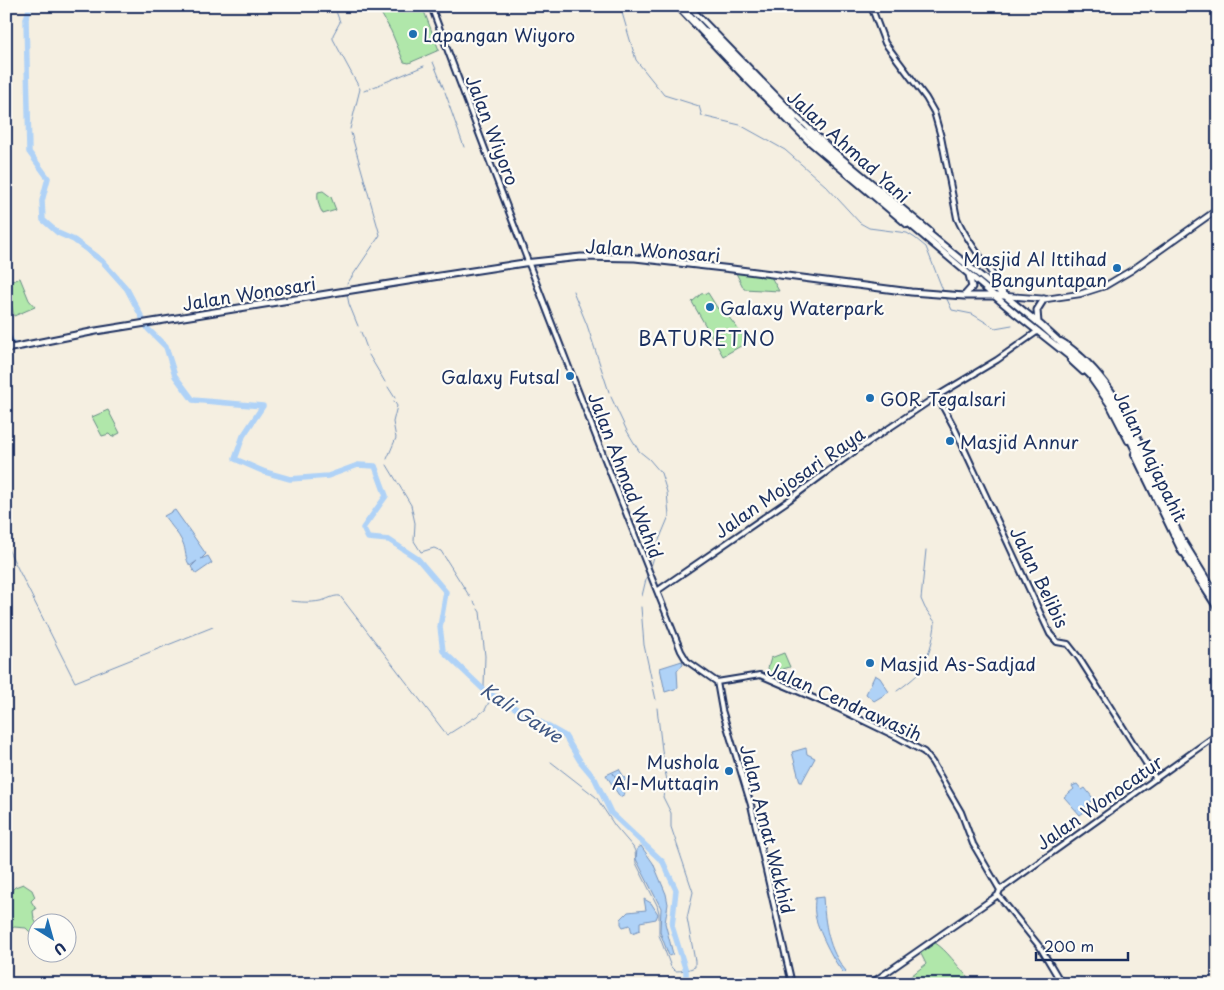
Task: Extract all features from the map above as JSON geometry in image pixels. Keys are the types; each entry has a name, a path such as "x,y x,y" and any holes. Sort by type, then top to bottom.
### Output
{"highway":[{"name":"Jalan Ahmad Yani","path":"680,7 799,124 996,296"},
{"name":"Jalan Ahmad Yani","path":"680,7 787,116 860,184 1005,296"},
{"name":"Jalan Wonosari","path":"13,347 65,336 346,291 528,263 582,258 635,258 939,294 1005,296"},
{"path":"964,296 972,286 968,272"},
{"name":"Jalan Majapahit","path":"996,296 1038,331 1056,342"},
{"name":"Jalan Majapahit","path":"1005,296 1038,323 1099,384 1119,416 1168,507 1184,543 1218,598"},
{"path":"1038,323 1037,310 1044,299"},
{"name":"Jalan Majapahit","path":"1143,461 1176,537 1218,605"}],"main road":[{"name":"Jalan Wonosari","path":"1005,296 1044,299 1080,294 1105,286 1132,270 1218,209"}],"street":[{"name":"Jalan Wiyoro","path":"431,6 528,263"},
{"path":"689,6 829,149"},
{"path":"871,6 885,43 926,98 934,112 941,137 957,218 961,228 1005,296"},
{"name":"Jalan Ahmad Wahid","path":"528,263 684,657 717,682"},
{"name":"Jalan Mojosari Raya","path":"657,591 789,500 850,455 937,396 997,360 1038,331"},
{"path":"6,334 13,347"},
{"path":"1056,342 1065,344 1092,367 1111,389 1132,426 1188,547 1218,593"},
{"path":"1056,342 1091,379 1109,404 1132,448 1175,542 1218,610"},
{"name":"Jalan Belibis","path":"937,396 954,428 1050,634 1057,642 1068,644 1079,658 1156,779"},
{"name":"Jalan Cendrawasih","path":"717,682 760,675 837,708 924,752 932,762 961,812 973,844 999,893 1040,947 1062,984"},
{"name":"Jalan Amat Wakhid","path":"717,682 722,710 750,805 792,984"},
{"name":"Jalan Wonocatur","path":"870,984 1218,734"}],"green space":[{"name":"Lapangan Wiyoro","path":"377,6 422,6 439,50 409,63 404,62 391,31"},
{"path":"323,191 331,197 336,210 323,214 320,209 318,192"},
{"path":"734,269 770,275 779,291 744,289"},
{"path":"20,278 29,300 35,307 14,316 6,283"},
{"name":"Galaxy Waterpark","path":"708,293 718,309 721,307 748,342 723,356 692,302 701,294"},
{"path":"108,410 120,433 112,437 109,434 102,436 92,417"},
{"path":"784,653 790,667 769,673 768,668 771,658"},
{"path":"23,884 32,890 35,897 31,901 36,909 33,912 28,912 28,930 26,928 14,927 6,931 6,896 11,896 12,890"},
{"path":"934,942 948,954 968,977 967,984 909,984 906,980 926,964 920,952"}],"water":[{"path":"175,510 206,554 201,559 208,556 212,563 196,574 191,567 197,561 190,566 183,543 164,516"},
{"path":"682,661 683,665 677,670 678,688 665,692 660,668"},
{"path":"875,675 880,678 889,692 874,701 866,694"},
{"path":"806,748 807,754 815,758 802,782 800,782 792,752"},
{"path":"619,769 626,780 620,783 613,773 625,794 620,797 606,775"},
{"path":"1077,784 1082,790 1085,788 1096,802 1093,800 1088,803 1090,808 1080,815 1064,797 1074,789 1072,786"},
{"path":"641,846 653,863 666,894 668,904 665,923 673,954 669,956 660,932 661,908 636,859 637,849"},
{"path":"823,897 831,945 846,971 844,973 831,954 816,920 815,898"},
{"path":"644,899 651,903 658,914 656,919 640,922 640,930 632,933 630,925 623,927 621,919 628,912 646,910"}],"waterway":[{"name":"Kali Gawe","path":"30,6 26,19 29,152 48,178 42,201 43,220 58,233 74,240 102,261 127,289 148,329 166,347 175,376 193,400 263,406 243,436 235,459 265,472 290,479 328,476 358,465 375,466 386,496 363,528 368,538 389,540 418,559 446,592 440,627 443,651 485,691 565,736 580,761 595,779 611,813 663,862 676,890 672,926 686,971 686,984"},
{"path":"334,6 340,22 333,35 333,39 360,89 350,129"},
{"path":"620,6 636,60 664,95 699,106 702,116 740,125 785,150 826,186 860,223 869,228 907,233 915,238 926,247 944,293"},
{"path":"433,62 444,89"},
{"path":"364,91 424,66"},
{"path":"445,92 449,103"},
{"path":"449,105 464,147"},
{"path":"347,284 380,235 351,133"},
{"path":"573,291 587,325 609,392"},
{"path":"347,294 358,326"},
{"path":"946,297 952,310 972,314 995,328 1012,325"},
{"path":"6,326 14,344 23,349 42,344"},
{"path":"361,332 368,351"},
{"path":"369,355 385,382"},
{"path":"388,387 395,398"},
{"path":"611,397 639,451 661,473 667,492 669,516 651,567"},
{"path":"387,459 396,438 393,422 397,406 394,401"},
{"path":"387,465 411,505 415,523 414,541 421,552 434,548 441,551 470,597"},
{"path":"6,545 75,682 213,627"},
{"path":"897,691 918,674 927,657 934,634 935,622 921,599 926,550"},
{"path":"642,596 647,575"},
{"path":"291,601 316,602 340,596 447,735 485,710 489,702 484,686 485,656 480,612 478,609"},
{"path":"641,607 644,645 656,700"},
{"path":"551,762 596,797 615,826 633,847 636,863 657,905 659,935 671,967 675,971 695,967 687,918 693,892 671,827 671,813 663,797 667,780 657,708"}],"place":[{"name":"Lapangan Wiyoro","path":"413,34"},
{"name":"Masjid Al Ittihad Banguntapan","path":"1117,268"},
{"name":"Galaxy Waterpark","path":"710,307"},
{"name":"Galaxy Futsal","path":"570,376"},
{"name":"GOR Tegalsari","path":"870,398"},
{"name":"Masjid Annur","path":"950,441"},
{"name":"Masjid As-Sadjad","path":"870,663"},
{"name":"Mushola Al-Muttaqin","path":"729,771"}],"district":[{"name":"BATURETNO","path":"707,338"}]}
